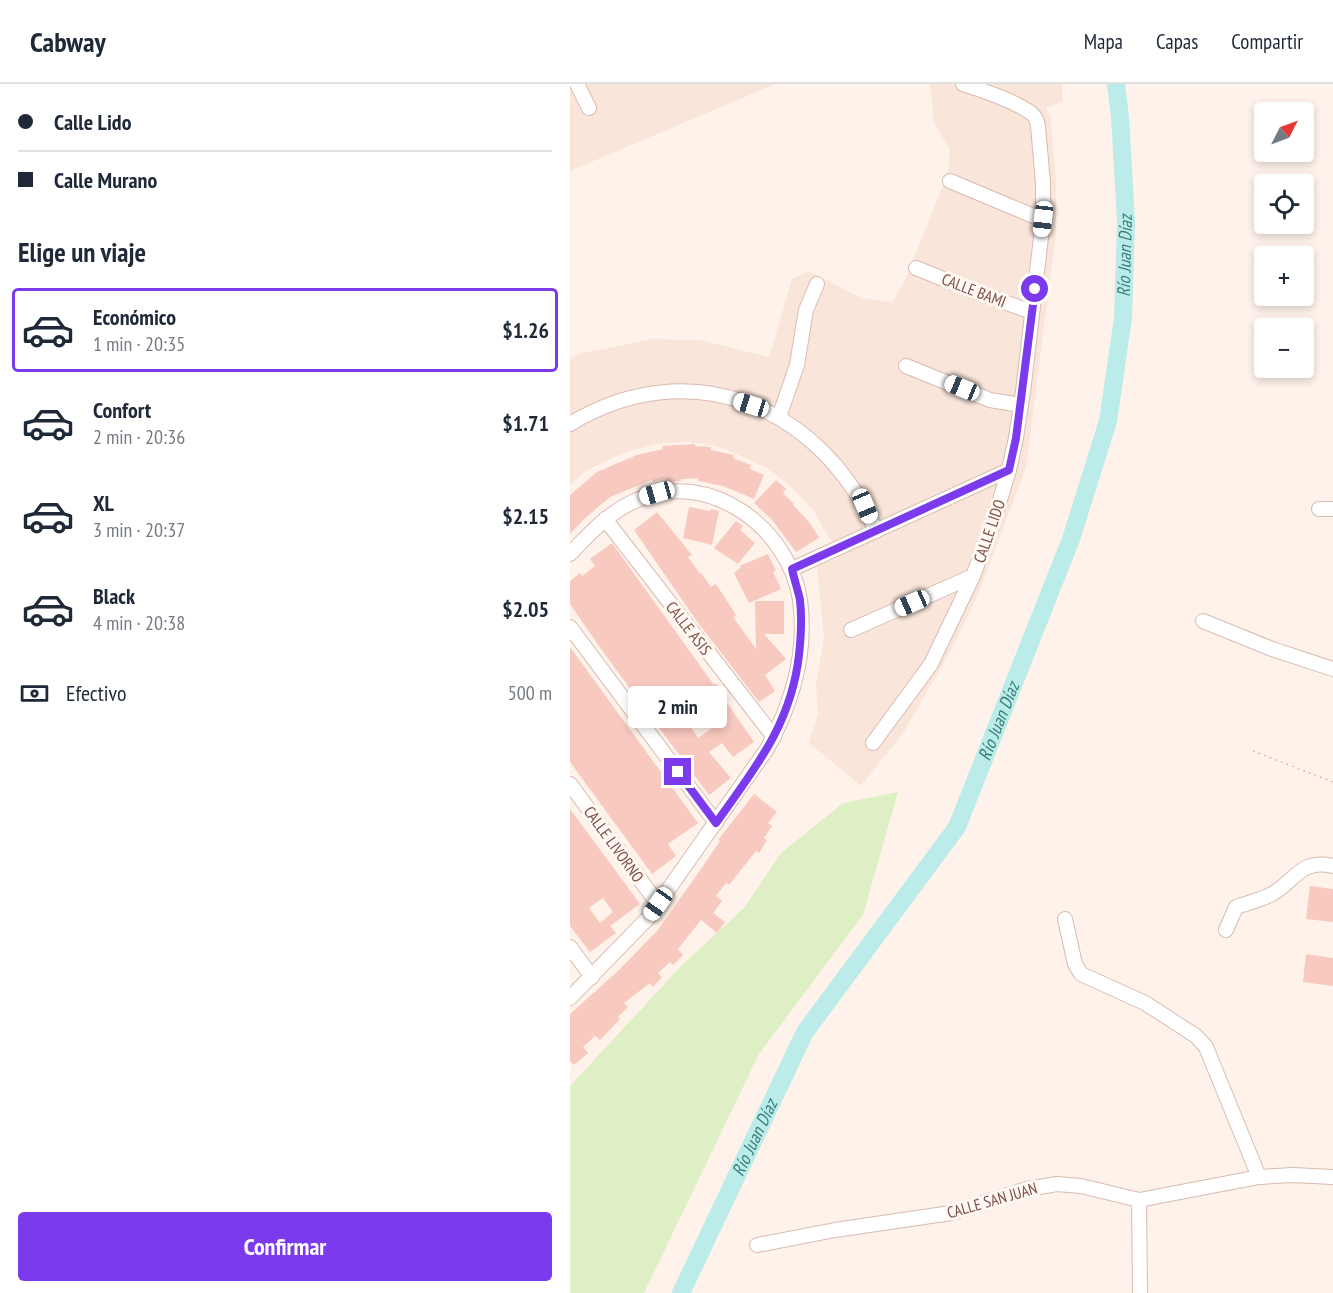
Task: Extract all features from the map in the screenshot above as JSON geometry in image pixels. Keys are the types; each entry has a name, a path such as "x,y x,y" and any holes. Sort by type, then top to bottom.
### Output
{"street":[{"path":"577,84 589,108"},
{"path":"963,84 985,88"},
{"name":"CALLE LIDO","path":"873,743 932,664 973,576 993,523 1016,438 1043,219 1043,183 1038,126 1034,115 985,88"},
{"path":"950,181 1043,219"},
{"name":"CALLE BAMI","path":"916,268 1032,312"},
{"path":"779,417 797,365 806,310 817,284"},
{"path":"906,366 990,400 1020,405"},
{"path":"570,424 610,404 654,392 700,392 751,405 779,417 817,446 842,473 865,506 876,531"},
{"path":"792,569 1009,470"},
{"path":"570,554 605,519 638,499 657,493 675,491 708,496 741,510 769,535 792,569 800,600 801,633 794,687 774,737 716,823 637,932 570,998"},
{"name":"CALLE ASIS","path":"605,519 774,737"},
{"path":"851,630 973,576"},
{"path":"1203,621 1272,649 1333,669"},
{"path":"570,627 716,823"},
{"name":"CALLE LIVORNO","path":"570,784 658,904"},
{"path":"1226,930 1236,907 1272,894 1301,870 1313,865 1333,866"},
{"path":"1065,919 1075,964 1081,974 1145,1003 1196,1036 1206,1047 1259,1177"},
{"path":"570,947 592,977"},
{"name":"CALLE SAN JUAN","path":"757,1245 835,1230 951,1213 1027,1189 1057,1184 1081,1186 1139,1200 1259,1177 1293,1175 1333,1177"},
{"path":"1139,1200 1140,1293"}],"path":[{"path":"1253,751 1333,782"}],"shaded area":[{"path":"570,84 775,84 570,171"},
{"path":"930,84 1062,84 1063,101 1046,108 1051,120 1056,184 1056,233 1026,467 979,592 956,641 904,732 861,786 809,743 818,714 816,684 824,639 817,566 839,558 833,541 828,537 814,511 790,486 767,468 725,449 685,442 661,443 626,452 589,469 570,485 570,358 652,339 700,340 769,357 792,279 809,271 861,298 892,302 903,285 948,173 950,150 934,123"}],"green space":[{"path":"898,792 863,915 759,1054 644,1293 570,1293 570,1086 682,965 744,908 781,853 843,803"}],"building":[{"path":"695,444 695,446 711,447 711,450 734,455 733,458 751,465 750,469 764,475 754,499 723,486 698,481 698,478 666,482 666,478 652,482 652,480 610,497 570,534 570,495 597,472 637,455 663,449 662,446"},
{"path":"776,480 786,489 783,493 810,523 819,538 796,552 773,521 754,503"},
{"path":"689,507 719,511 712,545 683,538"},
{"path":"657,512 692,555 688,557 700,574 711,587 716,584 736,615 733,617 756,649 755,601 784,601 784,634 764,634 786,659 765,675 775,691 759,702 696,620 634,530"},
{"path":"736,521 743,526 740,530 755,543 738,564 714,548"},
{"path":"612,543 714,685 716,684 727,698 725,700 754,742 733,757 722,743 709,752 731,778 709,795 570,604 570,581 580,573 582,576 595,566 590,559","holes":["702,717 711,729 698,738 690,726"]},
{"path":"768,554 781,589 749,603 734,573 741,567 739,566"},
{"path":"570,647 698,823 668,844 676,856 652,874 570,762"},
{"path":"754,794 777,812 768,823 772,826 764,838 767,840 759,853 756,851 729,885 726,883 716,896 722,901 713,913 725,922 717,933 701,920 678,949 683,955 673,965 670,962 658,973 662,977 653,987 650,983 624,1003 628,1007 618,1017 620,1019 600,1040 595,1036 583,1047 588,1053 574,1065 570,1061 570,1014 618,971 657,931 720,841 718,840"},
{"path":"570,809 640,904 610,926 616,933 590,952 570,926","holes":["603,898 613,912 600,923 589,908"]},
{"path":"1310,886 1333,889 1333,922 1306,919"},
{"path":"1306,954 1333,958 1333,986 1303,982"}],"waterway":[{"name":"Río Juan Díaz","path":"681,1293 805,1032 957,827 1071,539 1108,421 1123,318 1126,221 1116,84"}],"route":[{"path":"678,772 716,823 767,749 782,721 794,687 797,669 801,633 800,600 792,569 1009,470 1024,384 1035,289"}]}
